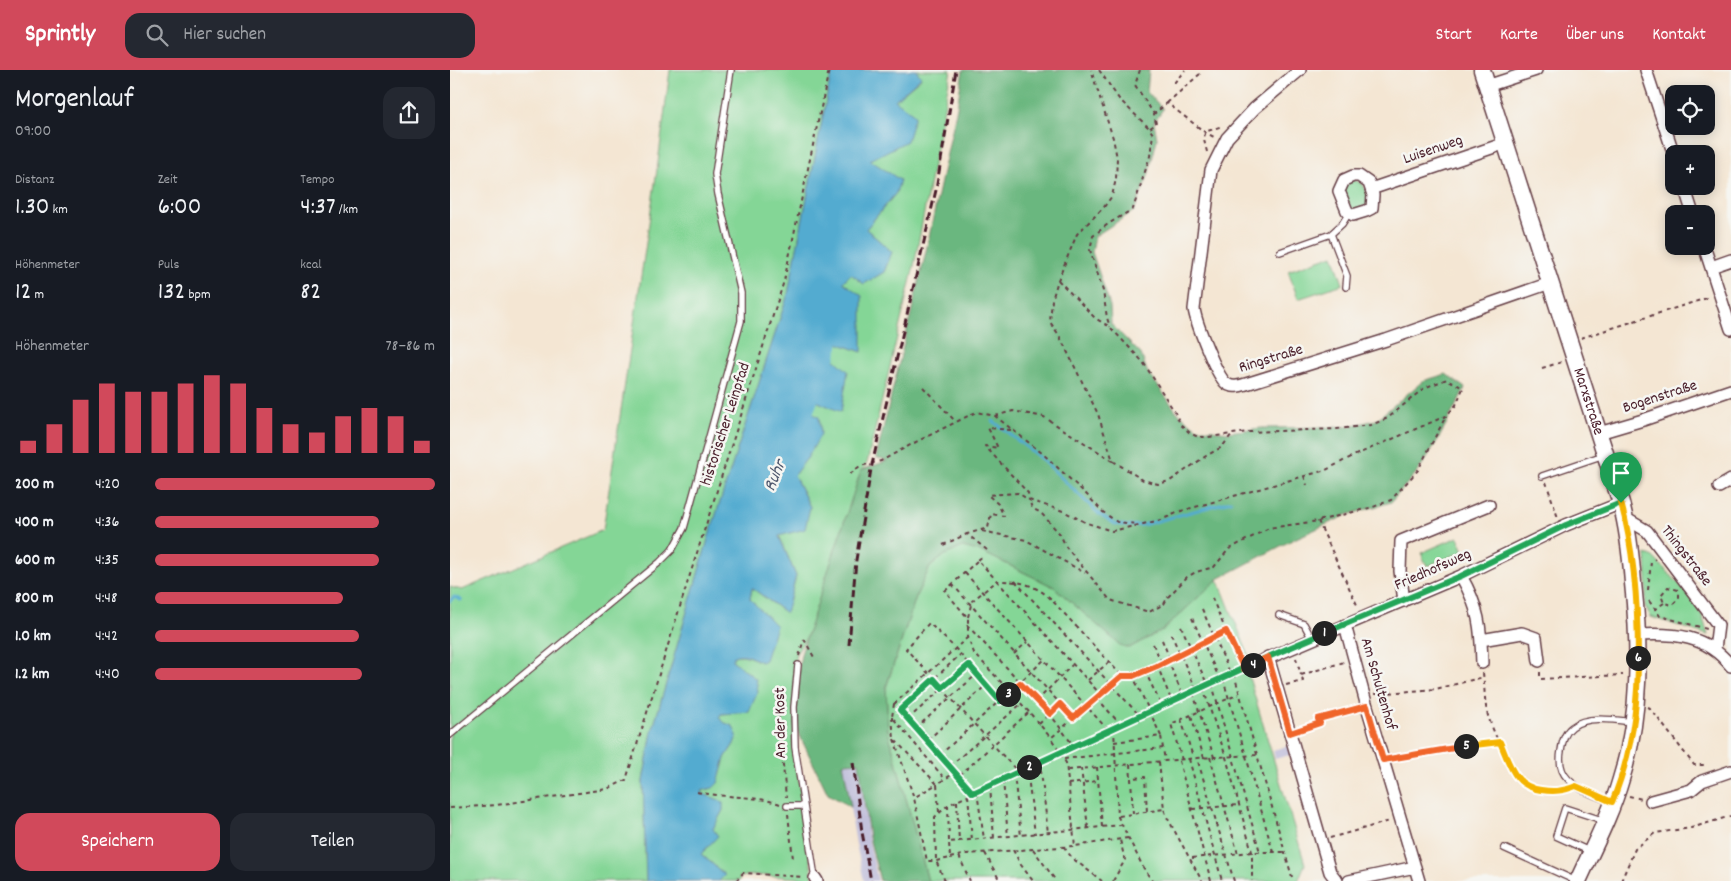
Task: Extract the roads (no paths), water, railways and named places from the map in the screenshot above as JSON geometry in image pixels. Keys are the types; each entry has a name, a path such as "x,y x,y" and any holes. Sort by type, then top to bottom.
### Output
{"street":[{"name":"Ringstraße","path":"1300,70 1254,108 1227,138 1211,170 1194,309 1196,320 1220,376 1229,385 1239,386 1386,340 1550,284"},
{"name":"Marxstraße","path":"1482,70 1606,454 1623,511 1632,564 1638,635 1638,674 1628,751 1605,821 1577,881"},
{"path":"1487,86 1536,70"},
{"path":"1646,70 1671,145"},
{"name":"Luisenweg","path":"1372,189 1506,143"},
{"path":"1353,176 1359,176 1369,183 1372,189 1374,201 1372,208 1358,214 1347,211 1339,191 1344,180 1353,176"},
{"path":"1707,255 1731,329"},
{"path":"1711,267 1731,260"},
{"name":"Bogenstraße","path":"1599,433 1731,390"},
{"path":"1719,487 1731,480"},
{"path":"1404,601 1400,571 1401,541 1489,505"},
{"name":"Friedhofsweg","path":"1257,663 1461,576 1560,528 1623,511"},
{"name":"Thingstraße","path":"1623,511 1647,531 1664,552 1683,587 1718,625 1715,649"},
{"path":"1461,576 1476,609 1481,640 1482,663"},
{"name":"Am Schultenhof","path":"1345,625 1365,700 1419,881"},
{"path":"1481,640 1522,633 1536,638 1539,661"},
{"path":"1638,635 1686,636 1715,649 1731,666"},
{"path":"1268,657 1320,840 1330,872 1337,881"},
{"path":"1651,801 1691,790 1702,781 1731,772"},
{"path":"1349,881 1416,866"}],"lane":[{"path":"450,735 660,562 672,550 684,528 741,321 741,293 715,174 731,70"},
{"path":"1280,252 1331,234 1342,224 1349,213"},
{"path":"1331,234 1347,276 1346,287"},
{"path":"1543,475 1606,454"},
{"path":"1279,615 1304,624 1312,639"},
{"name":"An der Kost","path":"798,665 794,707 795,747 816,879"},
{"path":"1614,797 1576,786 1564,774 1561,769 1560,759 1566,733 1572,726 1578,723 1614,719 1634,714"},
{"path":"787,806 804,806"},
{"path":"1591,852 1556,836 1566,808 1605,821"},
{"path":"1504,848 1577,881"}],"water":[{"path":"832,70 916,70 921,77 895,100 915,115 907,141 870,160 900,180 896,193 866,229 892,252 884,272 864,284 851,274 843,282 862,296 862,352 829,340 826,352 848,371 841,412 807,397 801,407 819,417 821,434 808,457 794,475 810,507 805,529 779,536 796,576 786,613 752,588 750,599 776,626 765,660 761,662 748,656 738,655 734,656 732,660 756,679 758,691 749,712 721,714 719,718 733,726 737,736 725,758 718,783 713,788 703,790 701,793 723,803 723,810 713,829 718,836 701,854 725,875 719,881 646,881 643,781 652,732 709,536 788,294"}],"waterway":[{"name":"Ruhr","path":"794,434 826,355 834,315"},
{"path":"993,421 1044,461 1099,514 1115,524 1127,526 1143,525 1231,501"},
{"path":"450,601 454,597 461,600"}],"railway":[{"path":"849,645 856,560 871,469 936,190 956,70"},
{"path":"853,762 862,832 871,881"}]}
